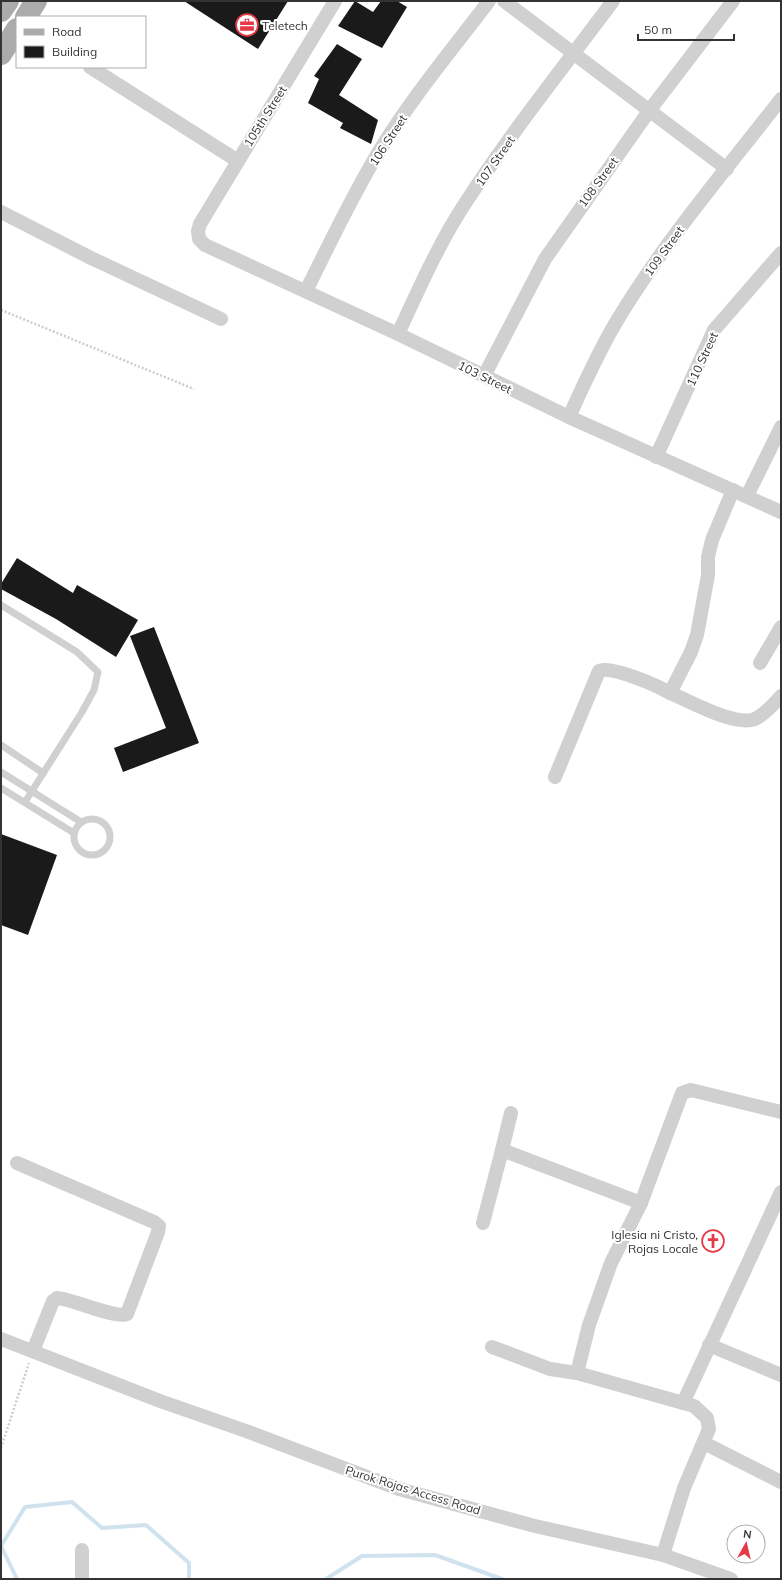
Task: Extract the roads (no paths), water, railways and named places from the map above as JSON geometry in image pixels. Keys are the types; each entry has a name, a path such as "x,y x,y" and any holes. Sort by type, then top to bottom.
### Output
{"main road":[{"path":"1,11 8,1"},
{"path":"27,16 36,1"},
{"path":"1,54 16,31"}],"street":[{"name":"105th Street","path":"198,231 200,224 335,1"},
{"name":"106 Street","path":"306,291 342,217 378,152 427,83 489,1"},
{"path":"504,1 726,169"},
{"name":"107 Street","path":"398,334 428,271 464,206 613,1"},
{"name":"108 Street","path":"484,376 545,259 649,111 733,1"},
{"path":"1,11 16,20"},
{"path":"92,68 238,161"},
{"name":"109 Street","path":"569,417 602,346 618,318 651,269 781,99"},
{"path":"1,212 92,258 221,319"},
{"name":"103 Street","path":"198,231 199,239 205,245 398,334 569,417 781,512"},
{"name":"110 Street","path":"656,457 714,330 781,253"},
{"path":"747,496 781,427"},
{"path":"670,693 691,652 697,635 708,574 708,557 712,540 733,490"},
{"path":"760,663 781,627"},
{"path":"555,777 599,672 607,670 653,684 670,693 732,719 745,721 755,719 781,696"},
{"path":"577,1373 589,1325 611,1263 641,1203 682,1093 691,1090 781,1112"},
{"path":"483,1223 511,1113"},
{"path":"502,1150 641,1203"},
{"path":"17,1163 154,1222 159,1226 127,1314 111,1313 57,1298 53,1301 33,1351"},
{"path":"683,1403 709,1344 781,1192"},
{"name":"Purok Rojas Access Road","path":"1,1339 79,1370 399,1488 535,1526 663,1555 730,1579"},
{"path":"709,1344 781,1375"},
{"path":"492,1347 550,1369 577,1373 694,1406 707,1418 709,1429 684,1488 663,1555"},
{"path":"704,1443 781,1482"},
{"path":"82,1550 82,1579"}],"lane":[{"path":"1,605 77,652 98,672 94,690 25,802"},
{"path":"1,745 44,773"},
{"path":"1,772 81,822"},
{"path":"1,788 74,833"},
{"path":"88,818 97,818 104,822 108,827 111,835 110,843 104,852 94,856 81,852 76,846 74,833 81,822 88,818"}],"waterway":[{"path":"17,1579 1,1546 25,1507 72,1502 102,1528 146,1525 189,1563 189,1579"},
{"path":"326,1579 362,1556 435,1555 502,1579"}],"place":[{"name":"Teletech","path":"247,25"},
{"name":"Iglesia ni Cristo, Rojas Locale","path":"713,1241"}]}
